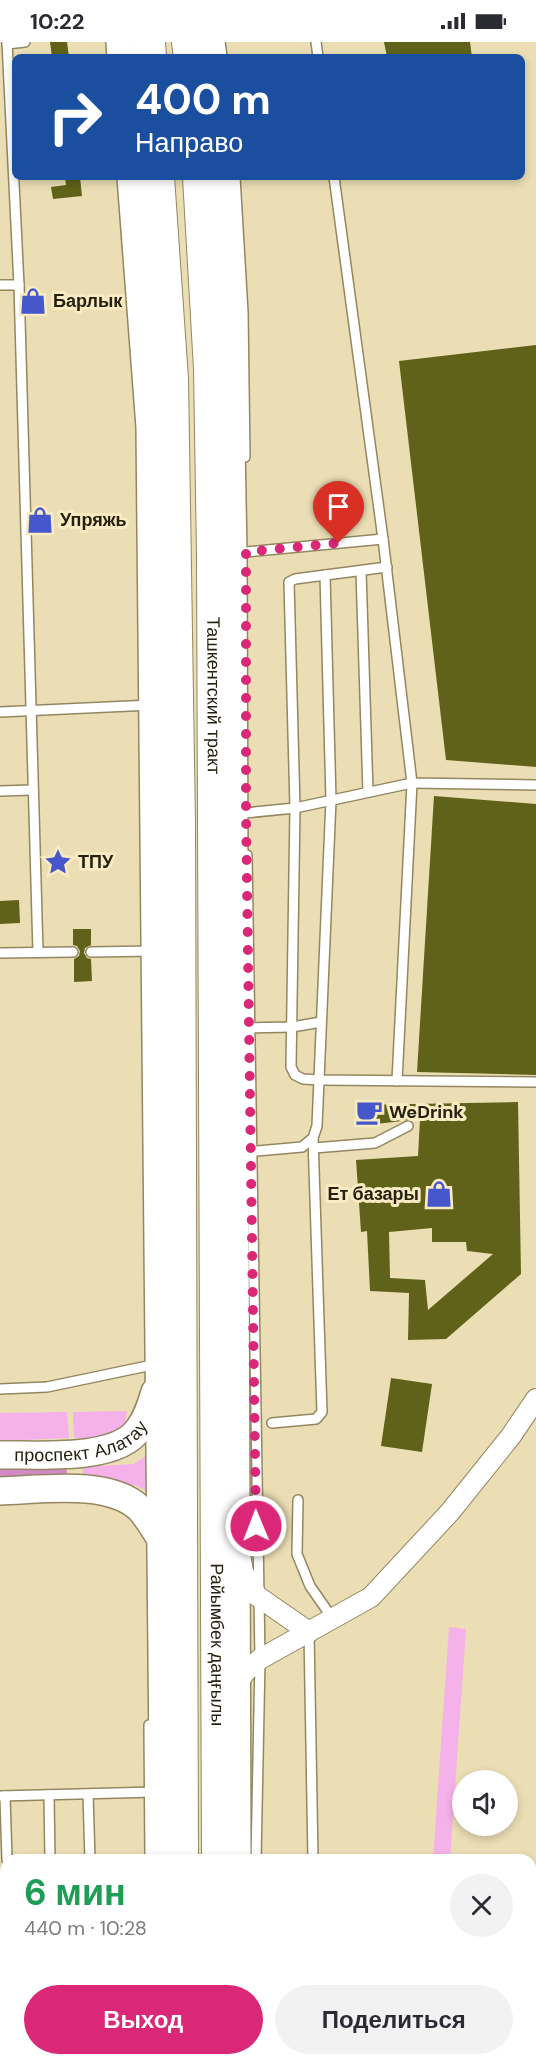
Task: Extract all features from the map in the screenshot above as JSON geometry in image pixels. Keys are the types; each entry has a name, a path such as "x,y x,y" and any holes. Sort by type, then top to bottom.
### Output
{"highway":[{"name":"Райымбек даңғылы","path":"158,180 172,379 179,823 171,1548 182,1854"},
{"name":"Ташкентский тракт","path":"199,180 210,369 213,556 215,1215"},
{"name":"Райымбек даңғылы","path":"215,1215 218,1854"}],"main road":[{"path":"131,180 150,427 147,954 159,1370 171,1548 156,1792 163,1854"},
{"path":"221,180 243,553 243,1152 236,1538 237,1854"},
{"name":"проспект Алатау","path":"0,1455 74,1453 103,1450 122,1444 138,1431 149,1411 159,1370"},
{"name":"проспект Алатау","path":"0,1491 76,1489 103,1491 123,1497 140,1508 171,1548"}],"street":[{"path":"236,1685 246,1671 260,1659 371,1598 450,1512 511,1436 536,1399"},
{"path":"236,1538 243,1572 257,1596 309,1632"}],"lane":[{"path":"0,142 12,141 7,43 25,42"},
{"path":"14,180 20,285 38,952"},
{"path":"235,180 243,312 245,472"},
{"path":"334,180 387,567 412,783 397,1081"},
{"path":"0,285 20,285"},
{"path":"243,553 383,539"},
{"path":"387,567 295,579 289,582 295,808 291,1067 295,1075 303,1079 536,1082"},
{"path":"361,571 368,792"},
{"path":"272,1422 316,1419 322,1412 313,1143 317,1126 320,1080 331,800 325,575"},
{"path":"0,712 148,705 144,823"},
{"path":"243,813 295,808 412,783 536,785"},
{"path":"0,791 33,790"},
{"path":"144,834 144,846"},
{"path":"247,848 243,1028 292,1027 321,1022"},
{"path":"144,881 144,893"},
{"path":"0,953 74,952"},
{"path":"91,952 147,954 145,986"},
{"path":"146,1021 146,1033"},
{"path":"256,1854 260,1659 243,1152 302,1147 313,1143 375,1143 408,1126"},
{"path":"0,1389 47,1387 159,1370 149,1336"},
{"path":"298,1500 297,1554 310,1586 333,1619"},
{"path":"150,1570 171,1548"},
{"path":"309,1632 313,1854"},
{"path":"149,1710 156,1792 151,1854"},
{"path":"7,1854 3,1796 156,1792"},
{"path":"88,1794 90,1854"},
{"path":"49,1795 50,1854"}],"shaded area":[{"path":"127,1411 124,1432 107,1438 74,1438 73,1412"},
{"path":"67,1412 69,1438 0,1441 0,1413"},
{"path":"146,1456 147,1491 135,1485 83,1482 83,1467 134,1464"},
{"path":"66,1466 68,1481 0,1482 0,1467"},
{"path":"449,1627 466,1629 456,1770 452,1770 450,1854 433,1854"}],"building":[{"path":"50,42 67,42 69,54 52,54"},
{"path":"384,42 470,42 472,54 386,54"},
{"path":"65,180 80,180 82,196 53,199 51,187 66,185"},
{"path":"536,345 536,767 446,760 399,361"},
{"path":"434,796 536,804 536,1075 417,1072"},
{"path":"19,900 20,923 0,924 0,901"},
{"path":"73,929 91,929 91,945 85,948 84,953 87,958 91,959 92,981 74,982 74,959 79,956 80,951 77,946 73,945"},
{"name":"Ет базары","path":"518,1102 521,1274 446,1339 408,1340 409,1293 370,1291 367,1231 361,1232 356,1160 418,1156 420,1119 358,1126 358,1105","holes":["432,1228 432,1242 466,1242 467,1251 493,1254 428,1310 425,1280 390,1278 389,1232"]},
{"path":"391,1378 432,1384 422,1452 381,1446"}],"place":[{"name":"Барлык","path":"33,301"},
{"name":"Упряжь","path":"40,520"},
{"name":"ТПУ","path":"58,862"},
{"name":"WeDrink","path":"369,1112"},
{"name":"Ет базары","path":"439,1194"}],"route":[{"path":"256,1526 251,1028 246,813 246,552 339,543"}]}
